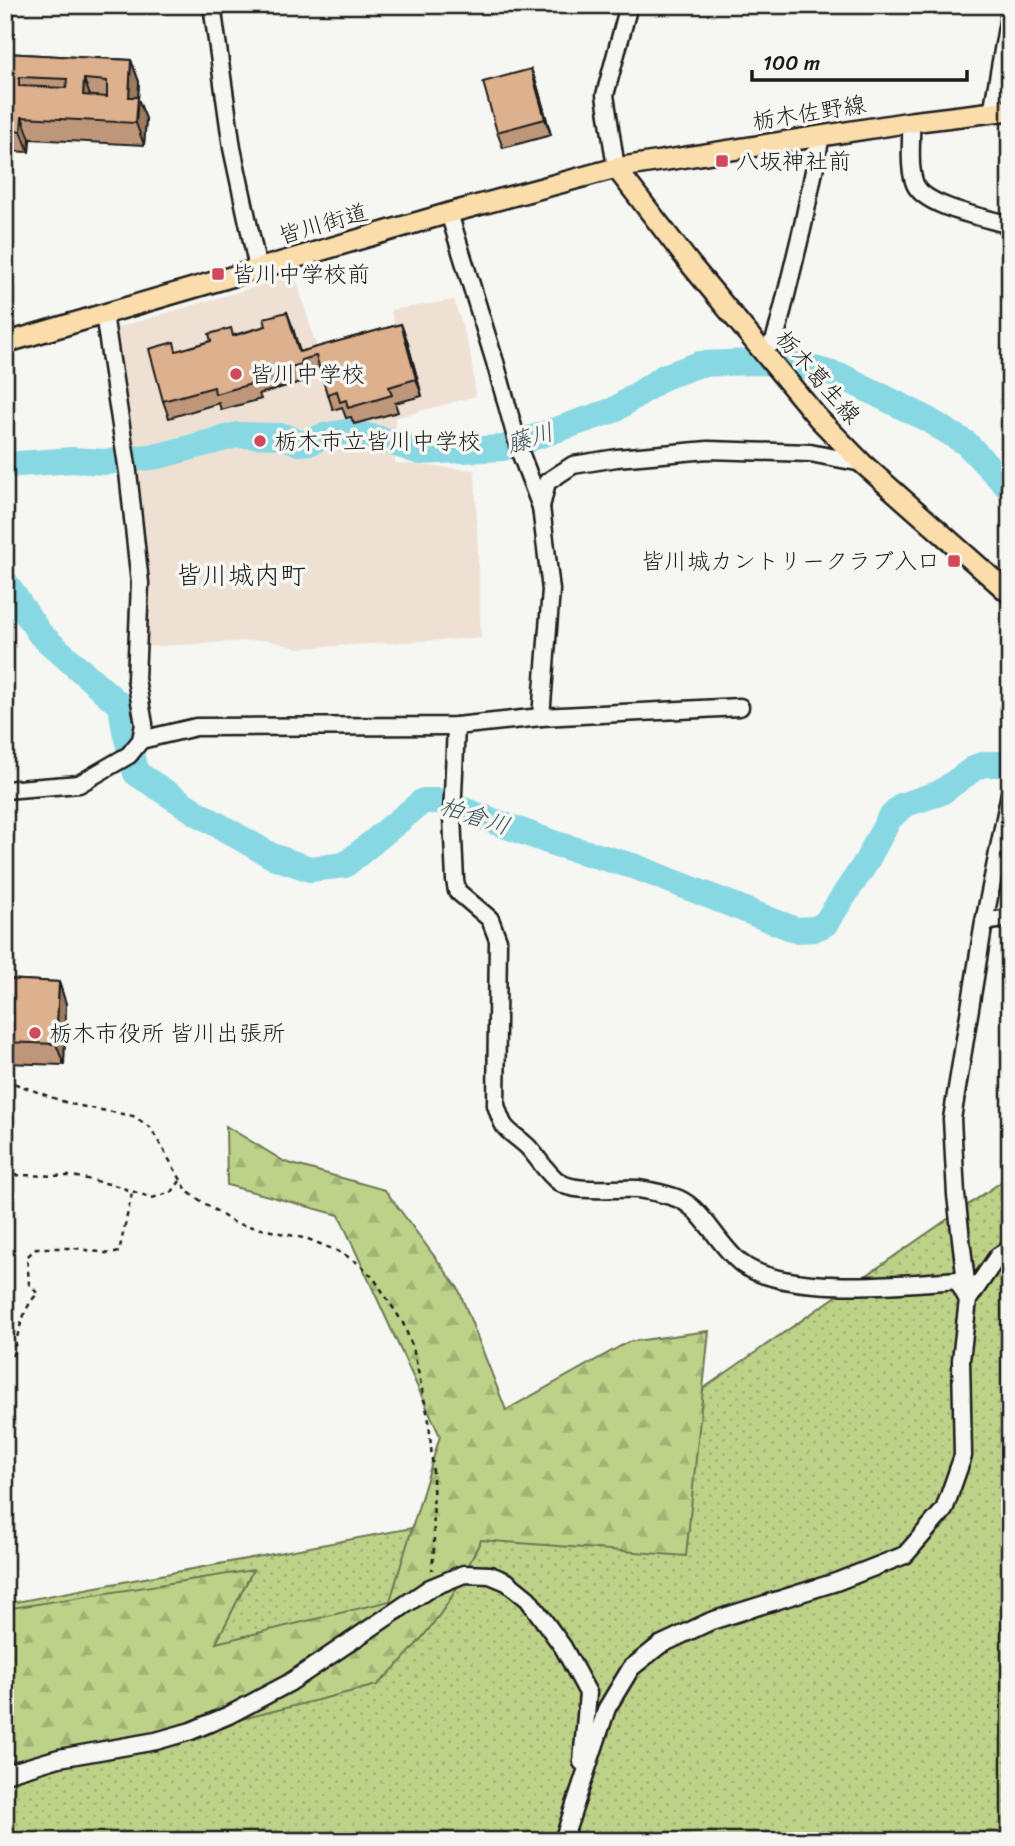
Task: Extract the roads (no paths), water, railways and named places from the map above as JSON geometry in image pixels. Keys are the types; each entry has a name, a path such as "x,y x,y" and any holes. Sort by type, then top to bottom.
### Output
{"main road":[{"name":"栃木佐野線","path":"616,168 911,122 1001,112"},
{"name":"皆川街道","path":"5,343 449,213 616,168"},
{"name":"栃木葛生線","path":"616,168 691,265 818,418 862,463 1010,594"}],"street":[{"path":"212,5 232,148 258,269"},
{"path":"616,168 605,95 629,5"},
{"path":"1001,112 1010,9"},
{"path":"911,122 912,168 916,186 926,196 949,207 1010,225"},
{"path":"764,353 774,341 779,324 821,136"},
{"path":"449,213 518,444 541,507 551,590 541,717"},
{"path":"5,790 79,785 129,755 141,740 144,724 135,679 140,583 128,472 103,314"},
{"path":"541,507 547,482 573,466 617,458 708,450 810,453 862,463"},
{"path":"141,740 196,727 456,726 541,717 740,707"},
{"path":"456,726 452,817 457,891 490,919 498,940 496,1105 503,1128 527,1146 560,1184 590,1189 637,1189 678,1199 692,1206 739,1262 776,1280 876,1286 957,1280 968,1300"},
{"path":"563,1841 607,1708 631,1668 660,1645 711,1621 836,1582 905,1555 944,1510 964,1456 961,1360 968,1300 952,1119 984,922 1010,793"},
{"path":"984,922 1010,918"},
{"path":"968,1300 998,1256 1010,1249"},
{"path":"5,1774 59,1758 156,1741 191,1731 229,1715 289,1683 430,1587 464,1574 490,1575 507,1583 528,1599 549,1625 578,1672 588,1693 580,1789"}],"waterway":[{"name":"藤川","path":"5,465 73,460 105,462 159,456 237,435 283,436 299,443 346,432 377,438 420,452 503,448 614,410 664,377 700,364 752,362 793,363 843,377 925,418 966,443 1010,489"},
{"name":"柏倉川","path":"5,582 40,634 121,706 136,773 199,814 272,856 310,869 345,865 423,801 439,801 556,844 636,867 796,930 814,929 825,924 865,864 889,819 903,805 940,793 976,767 986,764 1010,764"}],"place":[{"name":"八坂神社前","path":"722,161"},
{"name":"皆川中学校前","path":"218,274"},
{"name":"皆川中学校","path":"236,374"},
{"name":"栃木市立皆川中学校","path":"260,441"},
{"name":"皆川城カントリークラブ入口","path":"954,561"},
{"name":"栃木市役所 皆川出張所","path":"35,1033"}],"district":[{"name":"皆川城内町","path":"241,575"}]}
